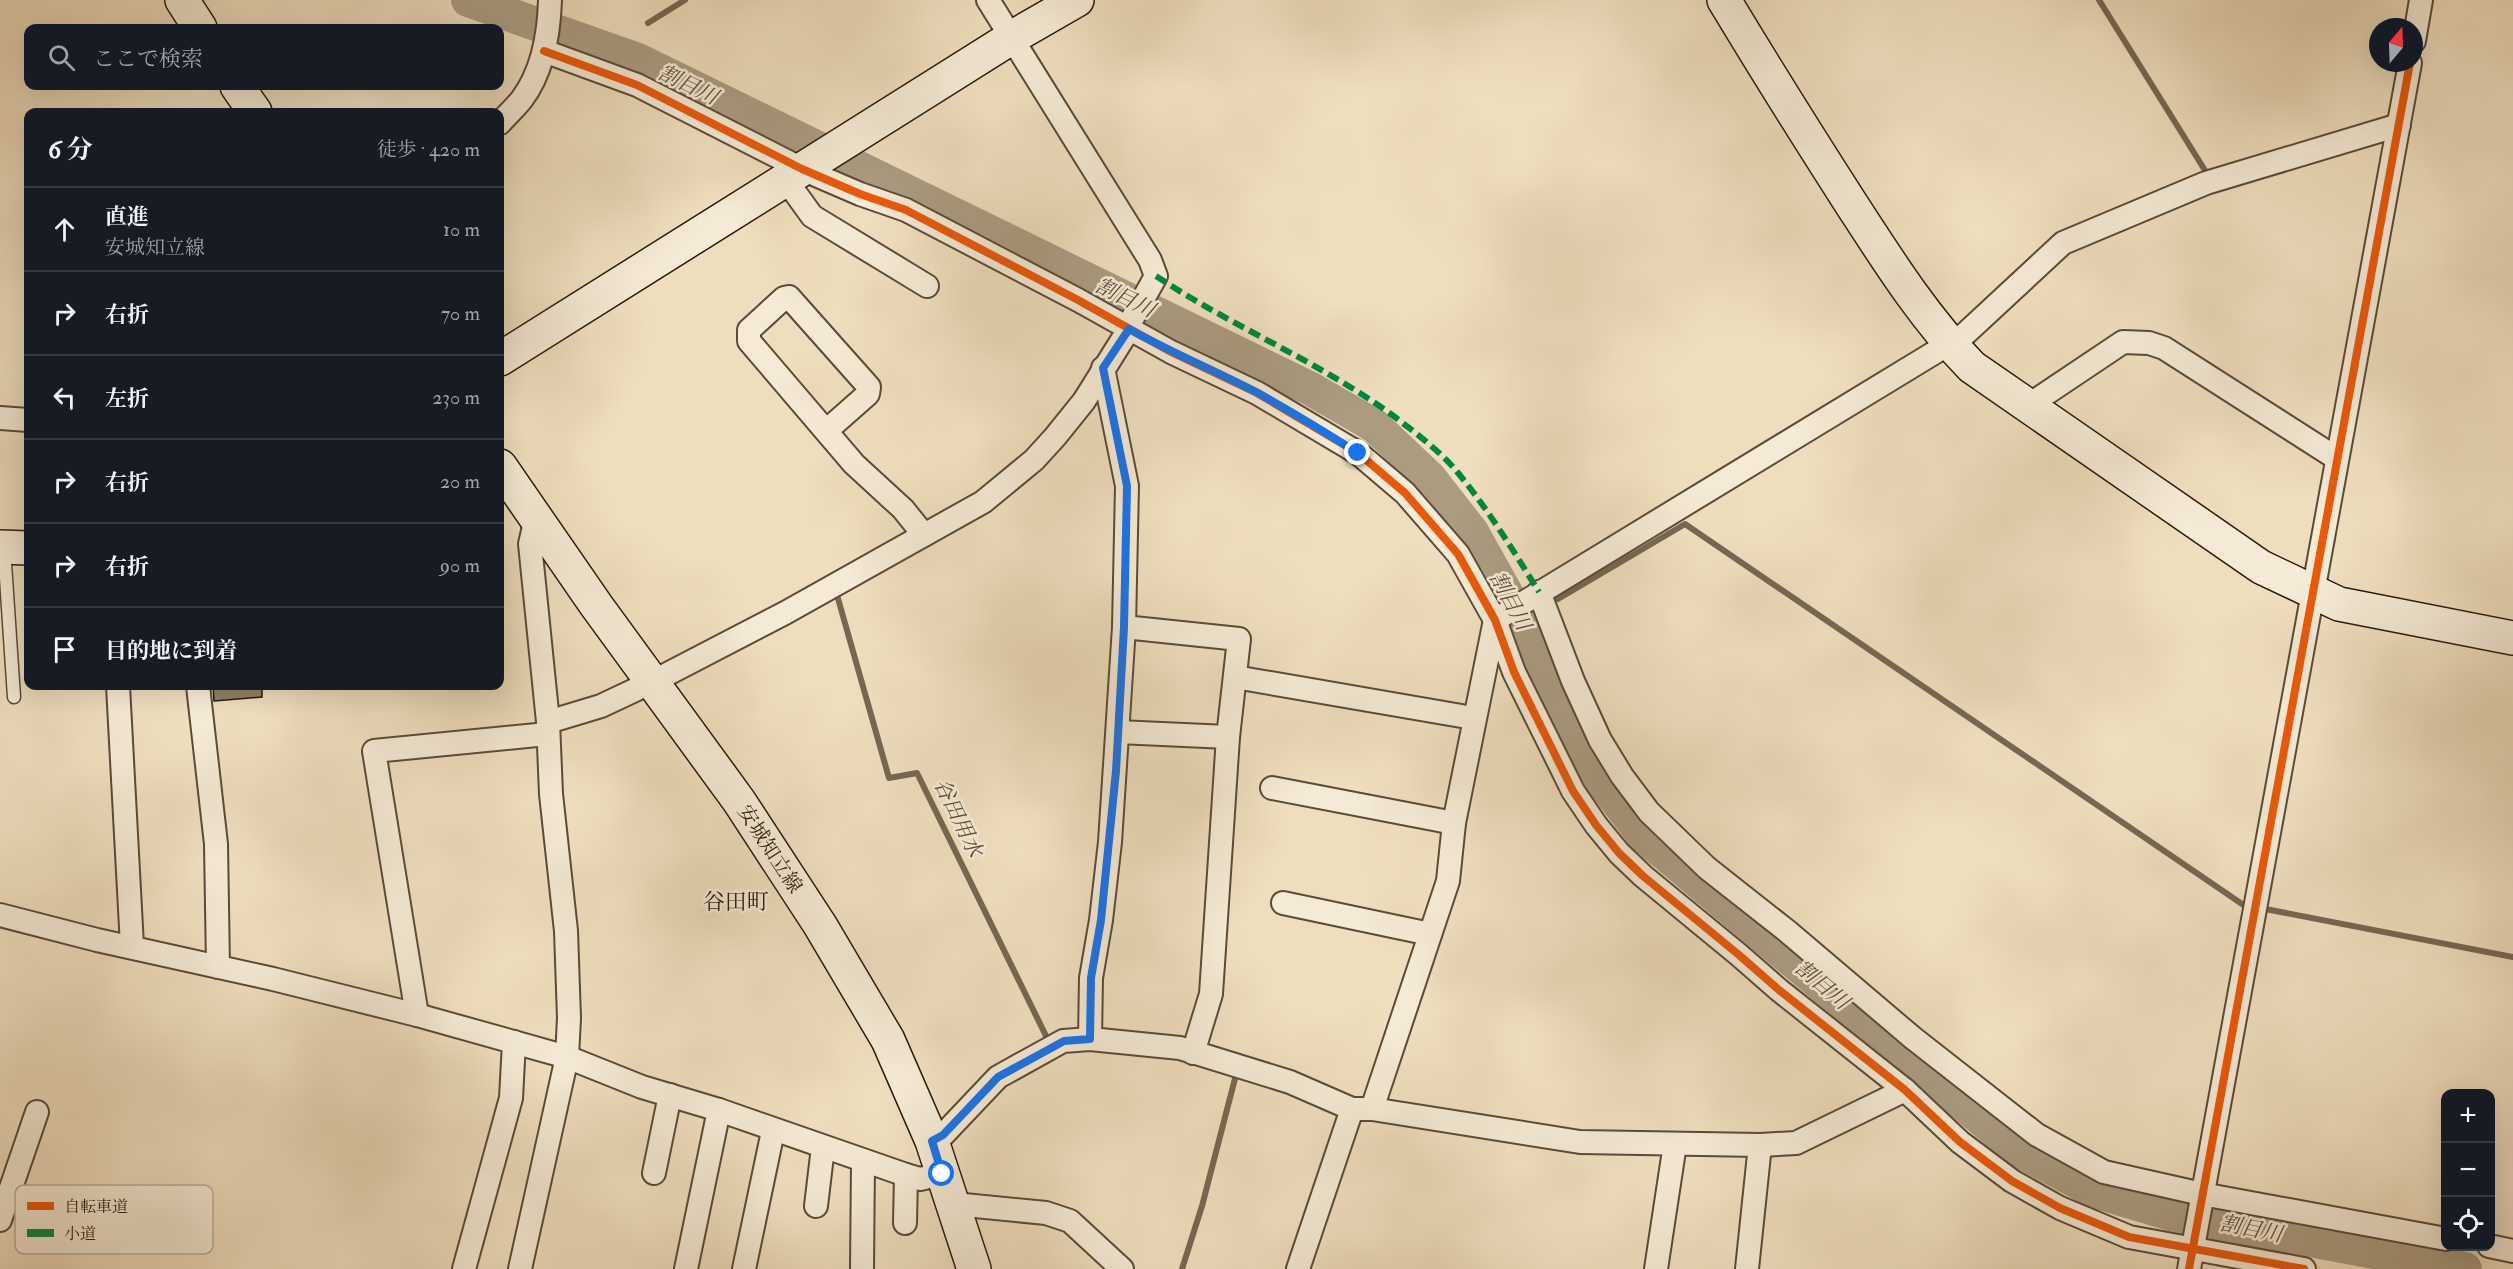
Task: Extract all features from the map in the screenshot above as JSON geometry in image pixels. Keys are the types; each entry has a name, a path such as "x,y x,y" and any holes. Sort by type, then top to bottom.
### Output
{"street":[{"path":"182,0 197,24"},
{"path":"417,1015 374,751 547,728 601,706 785,613 983,502 1034,460 1084,401 1151,288 1156,276 1150,260 988,0"},
{"path":"504,356 1011,38 1077,0"},
{"path":"1725,0 1869,231 1918,303 1950,345 1972,367 2261,567 2339,604 2513,638"},
{"path":"2418,18 2421,0"},
{"path":"504,119 522,99 537,71 544,51 550,4"},
{"path":"544,51 637,85 794,175 906,210 1130,325 1299,416 1358,453 1405,493 1458,554 1495,620 1514,672 1573,791 1619,853 1643,876 1779,990 1905,1090 1960,1142 2032,1193 2090,1222 2129,1237 2192,1252 2304,1269"},
{"path":"2192,1252 2408,72"},
{"path":"240,90 252,108"},
{"path":"1298,1269 1449,881 1454,823 1473,718 1495,620 1950,345 1965,334 2063,243 2205,183 2398,125"},
{"path":"794,175 812,216 927,286"},
{"path":"826,431 868,394 869,387 789,297 784,297 749,330 749,341 854,464 903,509 924,535"},
{"path":"2028,405 2123,342 2149,343 2164,348 2337,458"},
{"path":"1090,1039 1091,978 1101,920 1118,732 1124,627 1127,486 1103,368"},
{"path":"0,418 24,420"},
{"name":"安城知立線","path":"504,480 536,518 596,604 654,681 739,801 820,925 888,1041 932,1141 974,1269"},
{"path":"520,1269 567,1057 569,1018 566,931 530,544 536,518"},
{"path":"1539,592 1573,681 1600,740 1616,767 1649,812 1707,868 1913,1038 2037,1135 2104,1172 2202,1194 2441,1238"},
{"path":"1124,627 1239,639 1228,737 1211,994 1193,1053"},
{"path":"1235,677 1473,718"},
{"path":"118,690 132,946"},
{"path":"198,690 216,844 218,967"},
{"path":"1118,732 1228,737"},
{"path":"1272,788 1454,823"},
{"path":"1283,903 1430,934"},
{"path":"0,915 417,1015 567,1057 642,1086 719,1110 773,1131 906,1175 920,1179 942,1174"},
{"path":"932,1141 943,1135 998,1077 1064,1041 1090,1039 1180,1048 1290,1082 1362,1109 1580,1142 1760,1145 1796,1143 1905,1090"},
{"path":"464,1269 511,1098 514,1042"},
{"path":"654,1173 670,1095"},
{"path":"686,1269 719,1110"},
{"path":"0,1220 6,1184 37,1112"},
{"path":"744,1269 773,1131"},
{"path":"1656,1269 1676,1144"},
{"path":"1746,1269 1760,1145"},
{"path":"816,1206 823,1148"},
{"path":"862,1269 863,1161"},
{"path":"905,1223 906,1175"},
{"path":"954,1204 1046,1213 1070,1221 1122,1269"},
{"path":"2495,1247 2513,1251"}],"lane":[{"path":"11,547 14,697"}],"building":[{"path":"213,690 262,690 262,697 214,701"}],"waterway":[{"name":"割目川","path":"468,0 638,60 1311,389 1375,426 1429,477 1472,532 1521,620 1590,766 1644,836 2018,1150 2094,1191 2171,1214 2465,1269"},
{"path":"648,23 685,0"},
{"path":"2099,0 2206,172"},
{"path":"638,60 640,47"},
{"path":"1558,599 1685,524 2242,904 2250,906"},
{"name":"谷田用水","path":"837,595 889,778 917,773 1049,1042"},
{"path":"1521,620 1528,616"},
{"path":"2260,908 2513,957"},
{"name":"谷田用水","path":"1182,1269 1202,1206 1237,1071"}],"marked path":[{"path":"1156,276 1340,381 1399,420 1428,443 1454,468 1477,498 1539,592"}],"cycle path":[{"path":"544,51 637,85 802,169 860,194 906,210 1078,300 1171,352 1257,393 1358,453 1405,493 1458,554 1495,620 1514,672 1573,791 1619,853 1643,876 1779,990 1905,1090 1960,1142 2012,1181 2060,1208 2129,1237 2304,1269"},
{"path":"2189,1269 2408,72"}],"district":[{"name":"谷田町","path":"736,902"}],"route":[{"path":"942,1174 932,1141 943,1135 998,1077 1064,1041 1090,1039 1091,978 1101,920 1116,771 1124,627 1127,486 1103,368 1129,329 1257,393 1358,453"}]}
